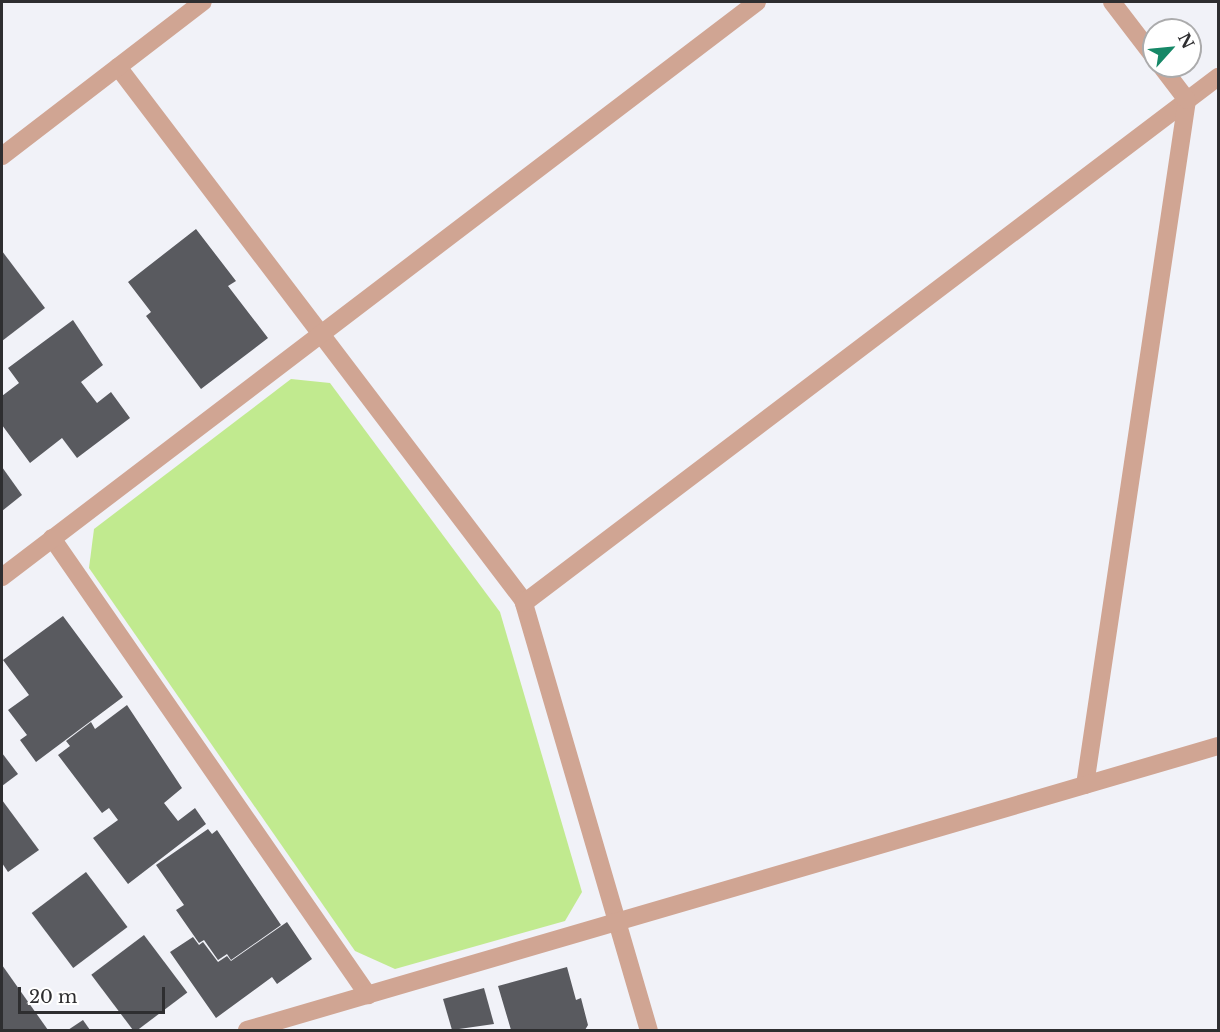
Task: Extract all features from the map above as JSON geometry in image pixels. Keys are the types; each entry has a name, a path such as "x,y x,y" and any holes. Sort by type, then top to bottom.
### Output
{"street":[{"path":"2,156 203,2"},
{"path":"2,577 757,2"},
{"path":"1112,2 1142,41"},
{"path":"118,67 524,603 650,1030"},
{"path":"524,603 1218,76"},
{"path":"1085,785 1187,100 1170,78"},
{"path":"52,538 369,995"},
{"path":"247,1030 1218,746"}],"green space":[{"path":"291,379 330,383 500,612 582,892 565,921 395,969 355,951 89,568 94,529"}],"building":[{"path":"196,229 236,281 228,286 268,338 201,389 146,316 151,312 128,282"},
{"path":"2,251 45,308 2,341"},
{"path":"73,320 103,365 81,382 97,403 111,392 130,418 77,458 62,438 30,463 2,425 2,396 19,383 8,368"},
{"path":"2,467 22,495 2,511"},
{"path":"63,616 123,697 36,762 20,740 27,735 8,710 29,695 3,660"},
{"path":"127,705 182,788 164,803 178,821 195,808 206,824 128,884 93,838 118,820 109,808 102,813 58,755 70,746 66,741 91,722 95,729"},
{"path":"2,753 18,774 2,786"},
{"path":"2,800 39,850 8,872 2,863"},
{"path":"208,829 212,834 217,830 281,925 231,960 227,954 218,960 204,940 199,943 176,910 184,905 156,865"},
{"path":"86,872 128,927 73,968 32,913"},
{"path":"287,922 312,959 277,984 272,977 216,1018 170,952 193,937 199,945 203,942 218,962 227,956 231,961"},
{"path":"144,935 187,993 138,1030 133,1030 91,975"},
{"path":"2,965 48,1030 2,1030"},
{"path":"567,967 576,1000 581,998 588,1025 585,1030 511,1030 498,986"},
{"path":"484,988 494,1024 452,1030 443,999"},
{"path":"83,1020 90,1030 68,1030"}]}
